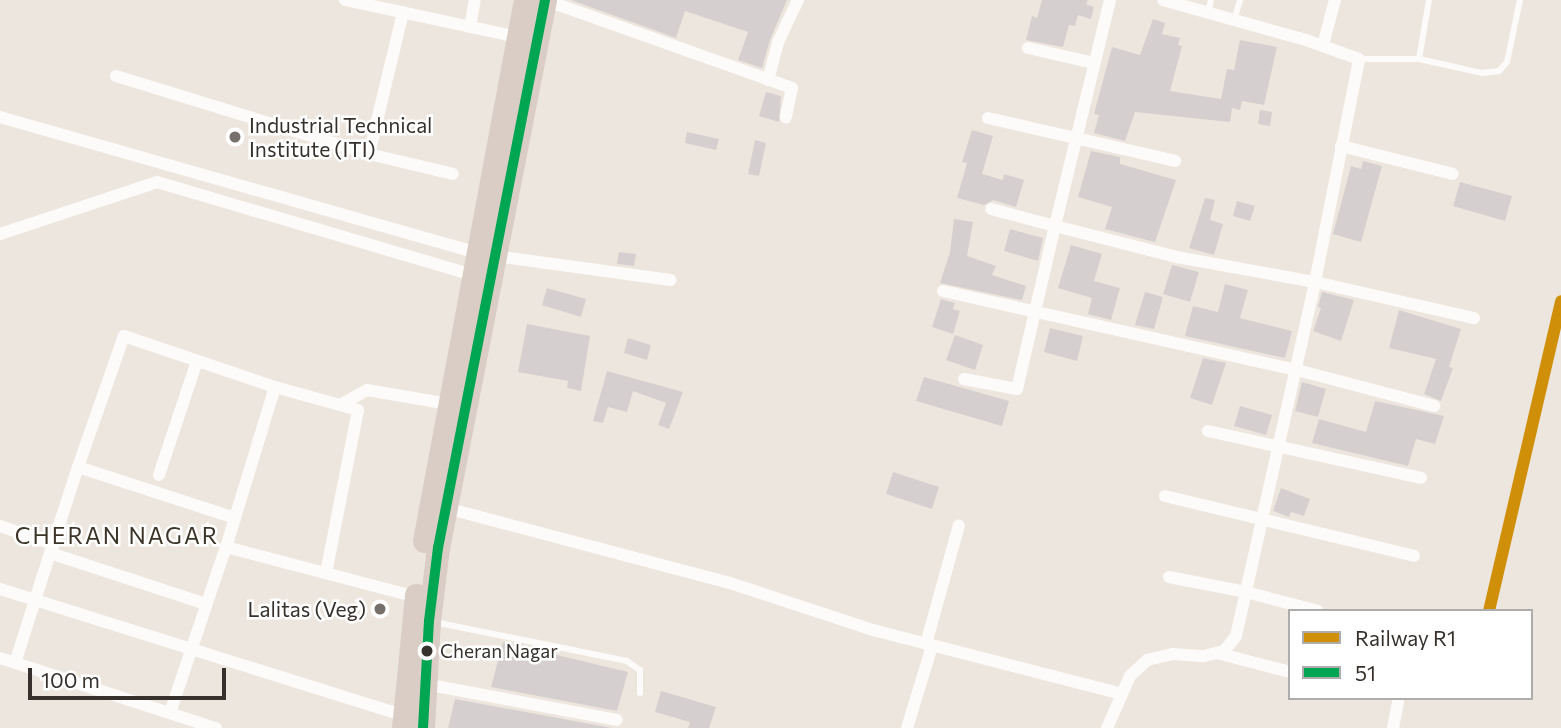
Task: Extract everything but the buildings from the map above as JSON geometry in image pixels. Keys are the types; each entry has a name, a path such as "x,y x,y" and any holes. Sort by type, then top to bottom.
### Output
{"highway":[{"path":"414,723 425,684 429,621 482,261 525,0"},
{"path":"414,723 416,597 449,404 545,0"}],"street":[{"path":"345,0 518,37"},
{"path":"470,27 475,0"},
{"path":"545,0 792,88 786,117"},
{"path":"768,80 778,42 798,0"},
{"path":"964,379 1017,389 1110,0"},
{"path":"1107,728 1130,676 1147,660 1173,654 1204,656 1217,653 1224,651 1236,636 1297,370 1359,59 1234,20 1210,6 1163,0"},
{"path":"1323,46 1335,0"},
{"path":"369,154 403,12"},
{"path":"1028,48 1094,63"},
{"path":"116,76 369,154 453,174"},
{"path":"0,117 482,261"},
{"path":"988,118 1175,161"},
{"path":"1341,146 1453,174"},
{"path":"0,234 157,182 482,261 670,281"},
{"path":"991,209 1177,257 1315,282 1474,318"},
{"path":"943,291 1297,370 1434,406"},
{"path":"15,663 78,467 124,336 275,387 358,410 326,573"},
{"path":"159,475 197,361"},
{"path":"170,713 226,547 275,387"},
{"path":"340,405 367,390 449,404"},
{"path":"1208,431 1421,478"},
{"path":"78,467 234,518"},
{"path":"1165,496 1414,556"},
{"path":"446,508 730,583 929,645 1122,694"},
{"path":"907,728 959,525"},
{"path":"0,526 52,549 206,604"},
{"path":"226,547 416,597"},
{"path":"1169,577 1246,592 1310,609"},
{"path":"0,589 414,723"},
{"path":"1217,653 1288,671"},
{"path":"0,658 216,728"},
{"path":"425,684 617,720"},
{"path":"1393,728 1399,700"}],"lane":[{"path":"1234,20 1240,0"},
{"path":"1419,59 1429,0"},
{"path":"1359,59 1419,59 1482,73 1499,71 1507,62 1520,0"},
{"path":"429,621 627,661 640,670 640,693"}],"rail line":[{"name":"R1","path":"1489,609 1561,301"}],"transit line":[{"name":"51","path":"423,728 429,621 438,548 545,0"}],"place":[{"name":"Industrial Technical Institute (ITI)","path":"235,137"},
{"name":"Lalitas (Veg)","path":"380,609"},
{"name":"Cheran Nagar","path":"427,651"}],"district":[{"name":"CHERAN NAGAR","path":"117,535"}]}
